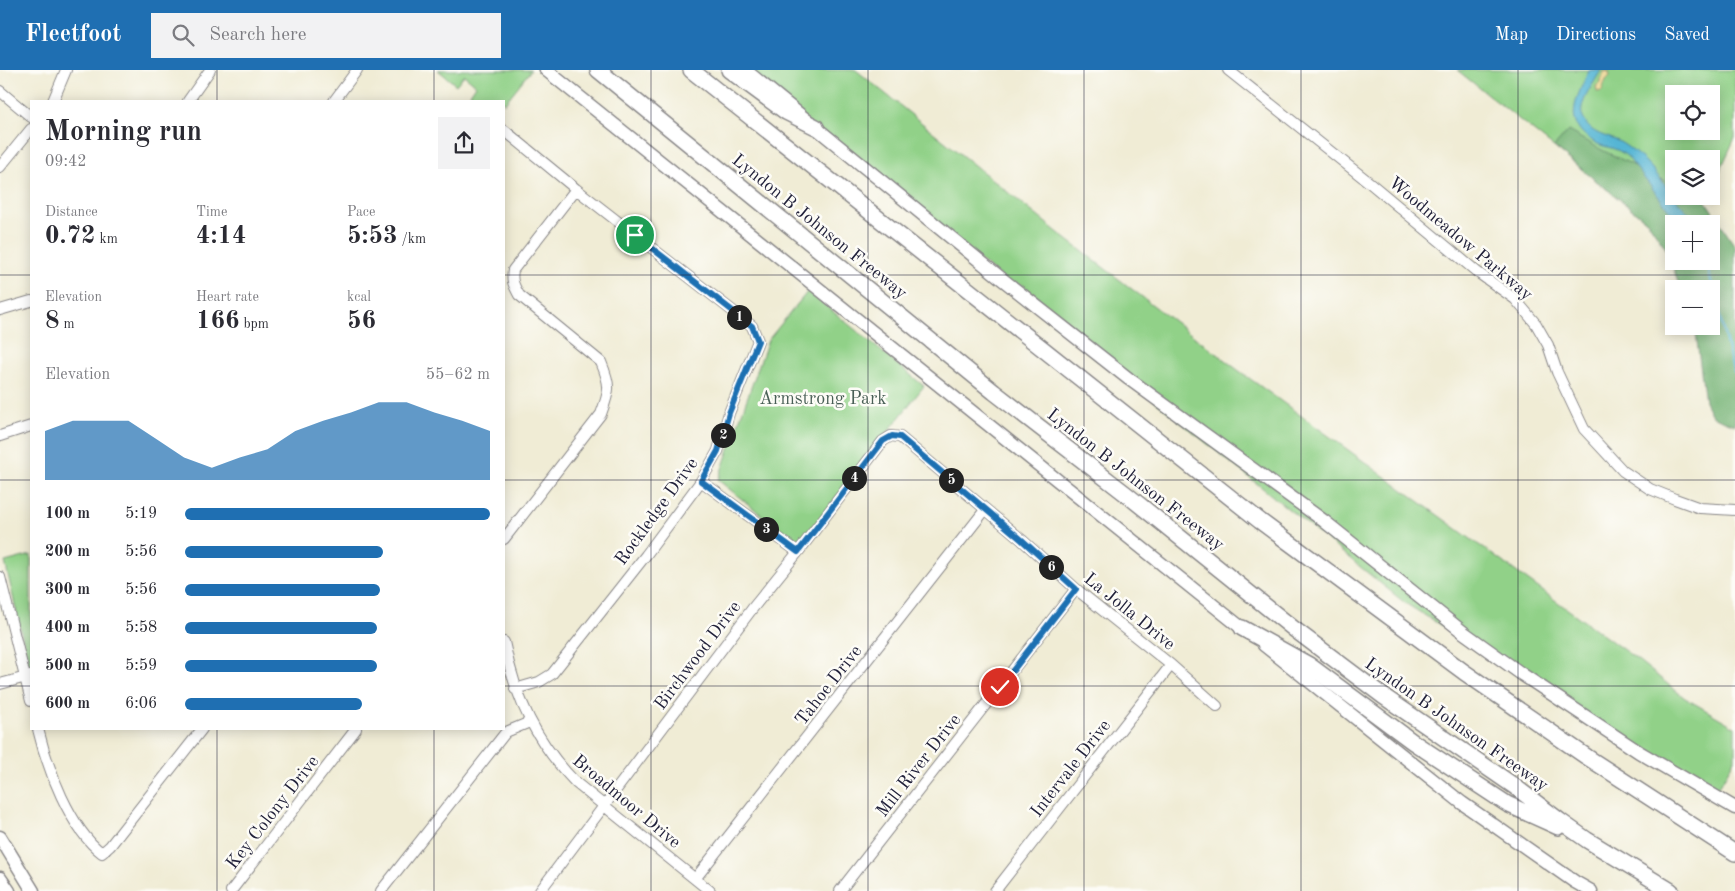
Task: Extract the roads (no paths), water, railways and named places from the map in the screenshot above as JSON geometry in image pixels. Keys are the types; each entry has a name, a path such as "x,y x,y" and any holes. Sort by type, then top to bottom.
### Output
{"highway":[{"name":"Lyndon B Johnson Freeway","path":"598,70 994,392 1134,500 1294,629 1383,696 1514,786 1587,840 1671,891"},
{"path":"691,70 1260,521 1505,700 1587,757 1735,852"},
{"path":"729,70 786,112 816,127"},
{"path":"1242,628 1309,665 1413,742 1507,804 1587,840"}],"main road":[{"path":"546,70 1462,803 1590,891"},
{"path":"745,70 1002,279 1129,379 1324,521 1463,632 1523,675 1639,752 1735,808"},
{"path":"0,837 33,891"},
{"path":"0,878 9,891"}],"street":[{"path":"53,100 66,70"},
{"path":"189,100 210,70"},
{"path":"335,100 356,70"},
{"name":"Woodmeadow Parkway","path":"1228,70 1370,183 1477,272 1515,299 1536,324 1548,345 1557,372 1584,429 1623,471 1650,489 1700,508 1735,510"},
{"path":"0,91 30,116"},
{"path":"0,167 30,130"},
{"name":"Rockledge Drive","path":"505,131 576,190 752,326 758,341 729,413 718,451 701,481 646,555 552,674 539,682 515,689"},
{"path":"505,538 601,414 609,394 608,378 601,362 519,295 513,286 511,278 513,270 576,190"},
{"path":"0,310 30,301"},
{"path":"0,436 30,426"},
{"name":"La Jolla Drive","path":"883,441 892,436 900,437 1022,540 1076,589 1171,665 1217,706"},
{"name":"Birchwood Drive","path":"540,891 752,609 883,441"},
{"path":"701,481 798,552"},
{"name":"Tahoe Drive","path":"695,879 985,510"},
{"path":"0,577 28,677 30,693"},
{"name":"Mill River Drive","path":"840,891 1076,589"},
{"name":"Broadmoor Drive","path":"505,646 515,689 530,722 559,766 576,783 710,891"},
{"name":"Intervale Drive","path":"994,891 1171,665"},
{"path":"0,684 28,677"},
{"path":"382,891 506,732 530,722"},
{"path":"38,730 51,774 60,795 82,831 94,847 102,853 110,846 201,730"},
{"name":"Key Colony Drive","path":"231,891 355,730"}],"water":[{"path":"1589,70 1601,70 1588,92 1583,104 1582,115 1592,130 1618,141 1651,167 1665,185 1665,205 1627,156 1615,149 1598,144 1586,136 1579,128 1575,120 1574,111"},
{"path":"1665,205 1681,205 1692,215 1673,215"}],"waterway":[{"path":"1709,270 1735,374"}],"park label":[{"name":"Armstrong Park","path":"823,398"}]}
